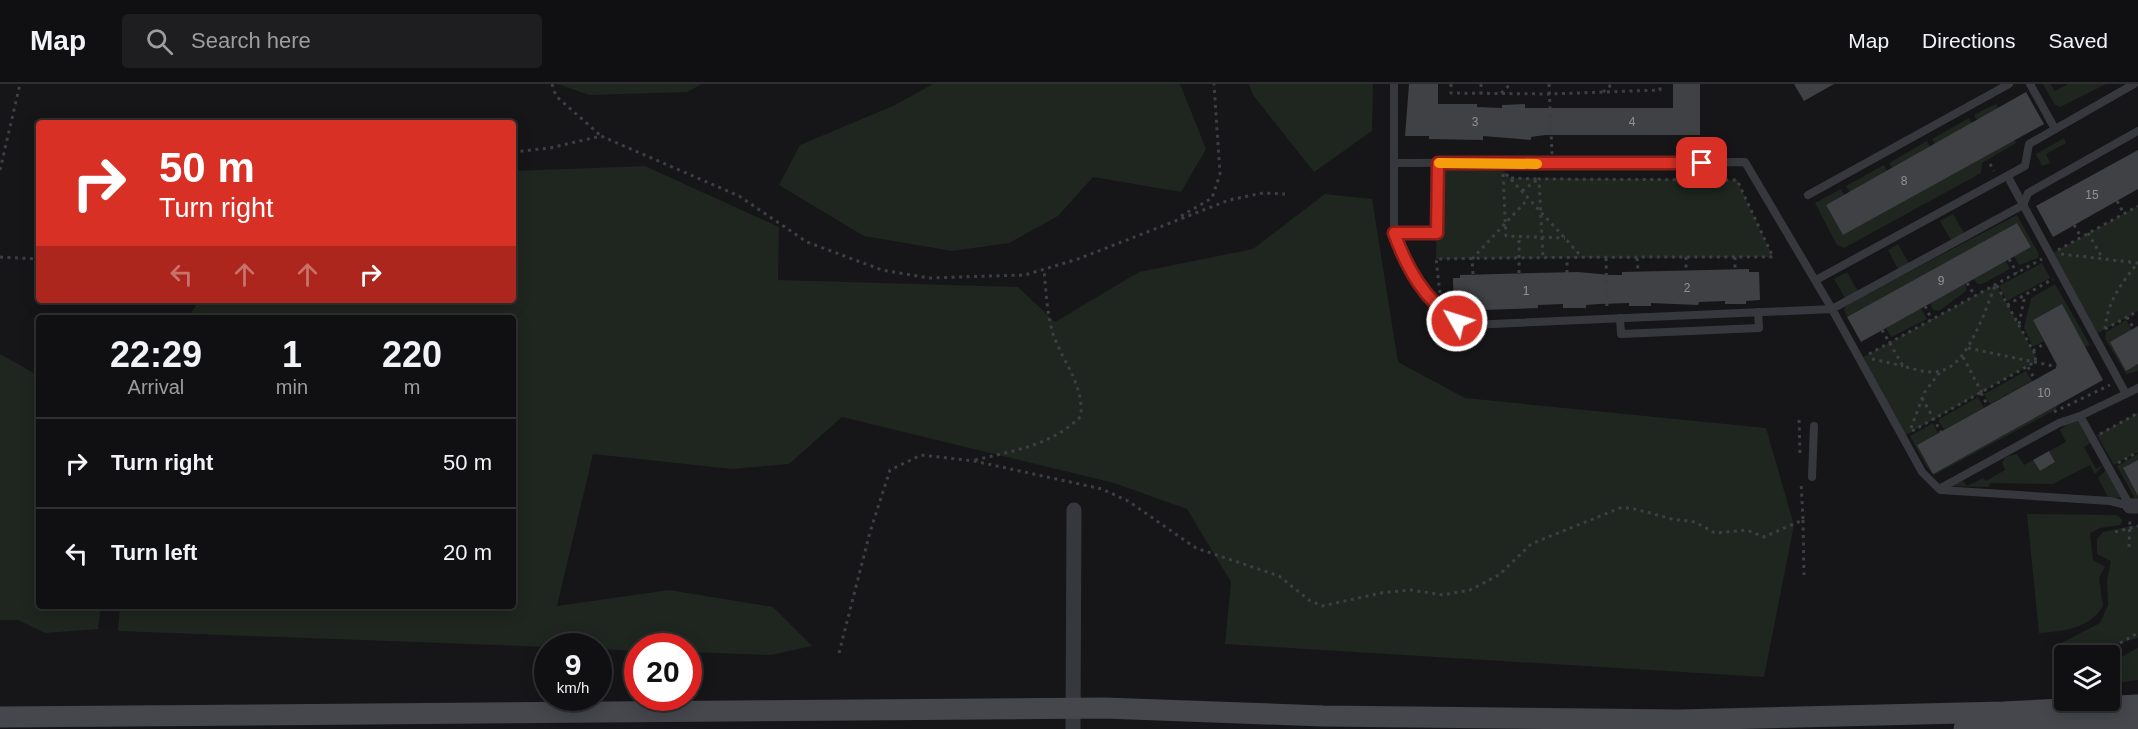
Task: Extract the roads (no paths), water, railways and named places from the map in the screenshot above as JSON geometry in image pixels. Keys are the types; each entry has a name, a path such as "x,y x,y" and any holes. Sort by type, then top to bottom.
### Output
{"main road":[{"path":"0,717 1073,708 1323,716 1679,720 2003,712 2138,705"},
{"path":"1964,729 2138,723"}],"street":[{"path":"1073,729 1074,510"}],"lane":[{"path":"1394,84 1394,233 1421,289 1441,310 1457,321 1470,324 1832,309 2023,205 2028,193 2138,131"},
{"path":"1808,195 2009,84"},
{"path":"2030,84 2055,129"},
{"path":"1816,280 2008,177 2025,166 2029,144 2134,84"},
{"path":"1394,163 1745,162 1816,280 1922,472 1939,489 2110,501 2134,506"},
{"path":"1394,233 1437,233 1438,163"},
{"path":"2008,177 2126,394"},
{"path":"1620,318 1621,334 1701,331 1759,328 1758,312"},
{"path":"1939,489 2059,423 2080,416 2138,388"},
{"path":"2080,416 2134,506"},
{"path":"1812,477 1814,426"}]}
